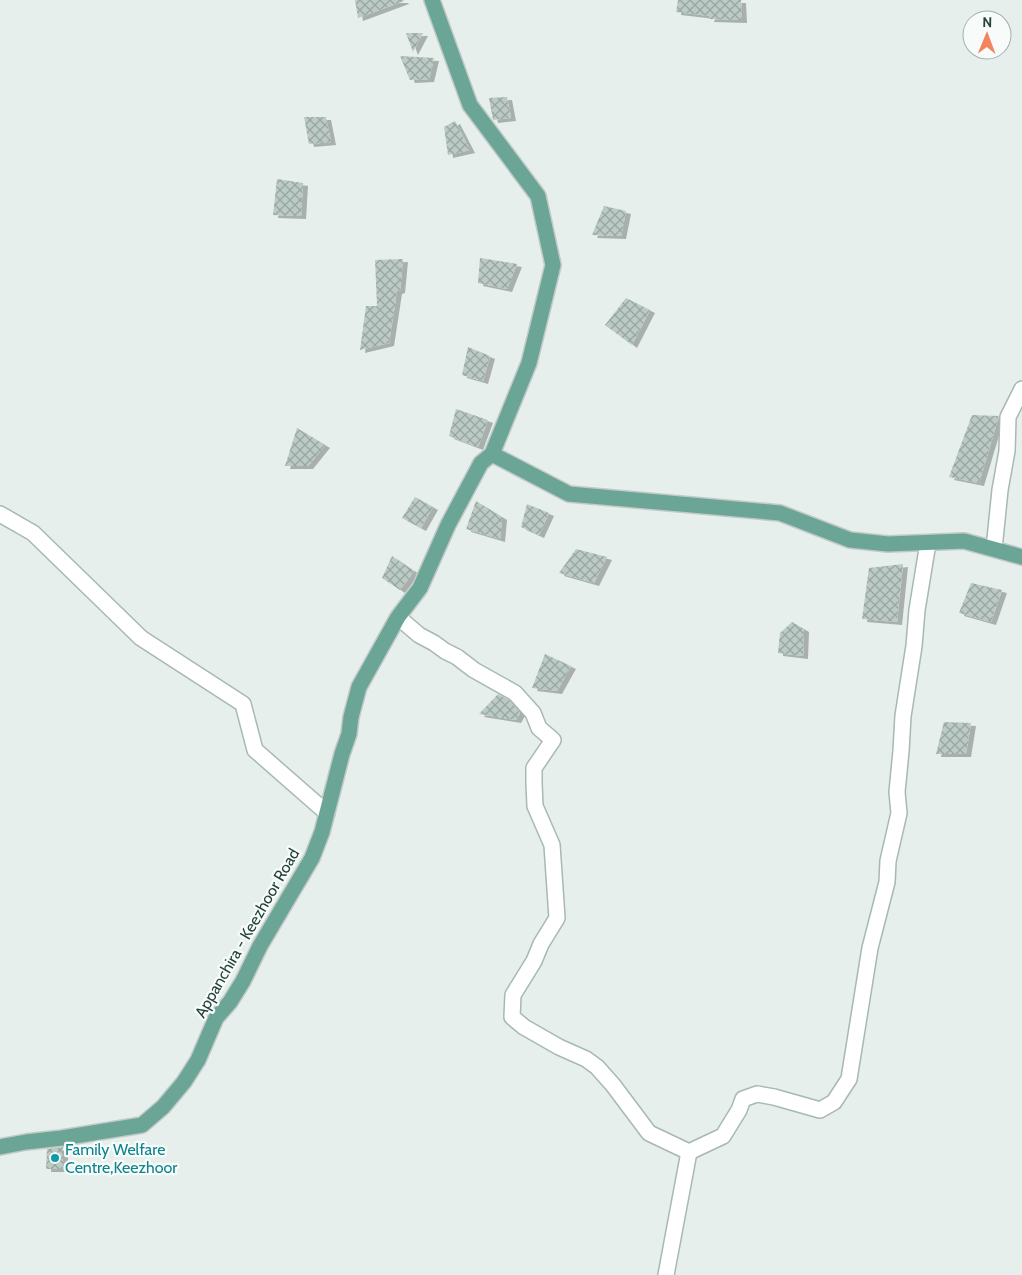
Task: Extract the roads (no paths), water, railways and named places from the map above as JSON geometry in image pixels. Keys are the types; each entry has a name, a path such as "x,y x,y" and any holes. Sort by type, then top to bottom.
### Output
{"main road":[{"name":"Appanchira - Keezhoor Road","path":"0,1147 142,1125 163,1107 184,1082 198,1060 216,1018 230,1002 243,981 260,946 312,858 342,754 350,734 351,717 359,687 398,617 420,588 448,525 481,463 492,454 529,363 553,265 538,196 470,105 432,0"},
{"path":"492,454 569,494 780,513 850,540 888,544 964,541 1022,557"}],"street":[{"path":"994,549 1000,490 1007,451 1008,417 1022,389"},
{"path":"0,514 33,533 140,638 243,704 255,750 326,813"},
{"path":"689,1152 723,1136 739,1110 743,1099 757,1094 820,1110 834,1102 849,1079 870,948 887,882 888,861 899,814 897,792 903,716 928,543"},
{"path":"398,617 419,635 514,693 533,713 539,728 554,740 534,768 534,783 535,806 552,845 556,918 514,995 512,1016 524,1027 559,1047 586,1059 597,1067 649,1133 689,1152"},
{"path":"666,1275 689,1152"}],"place":[{"name":"Family Welfare Centre,Keezhoor","path":"55,1158"}]}
